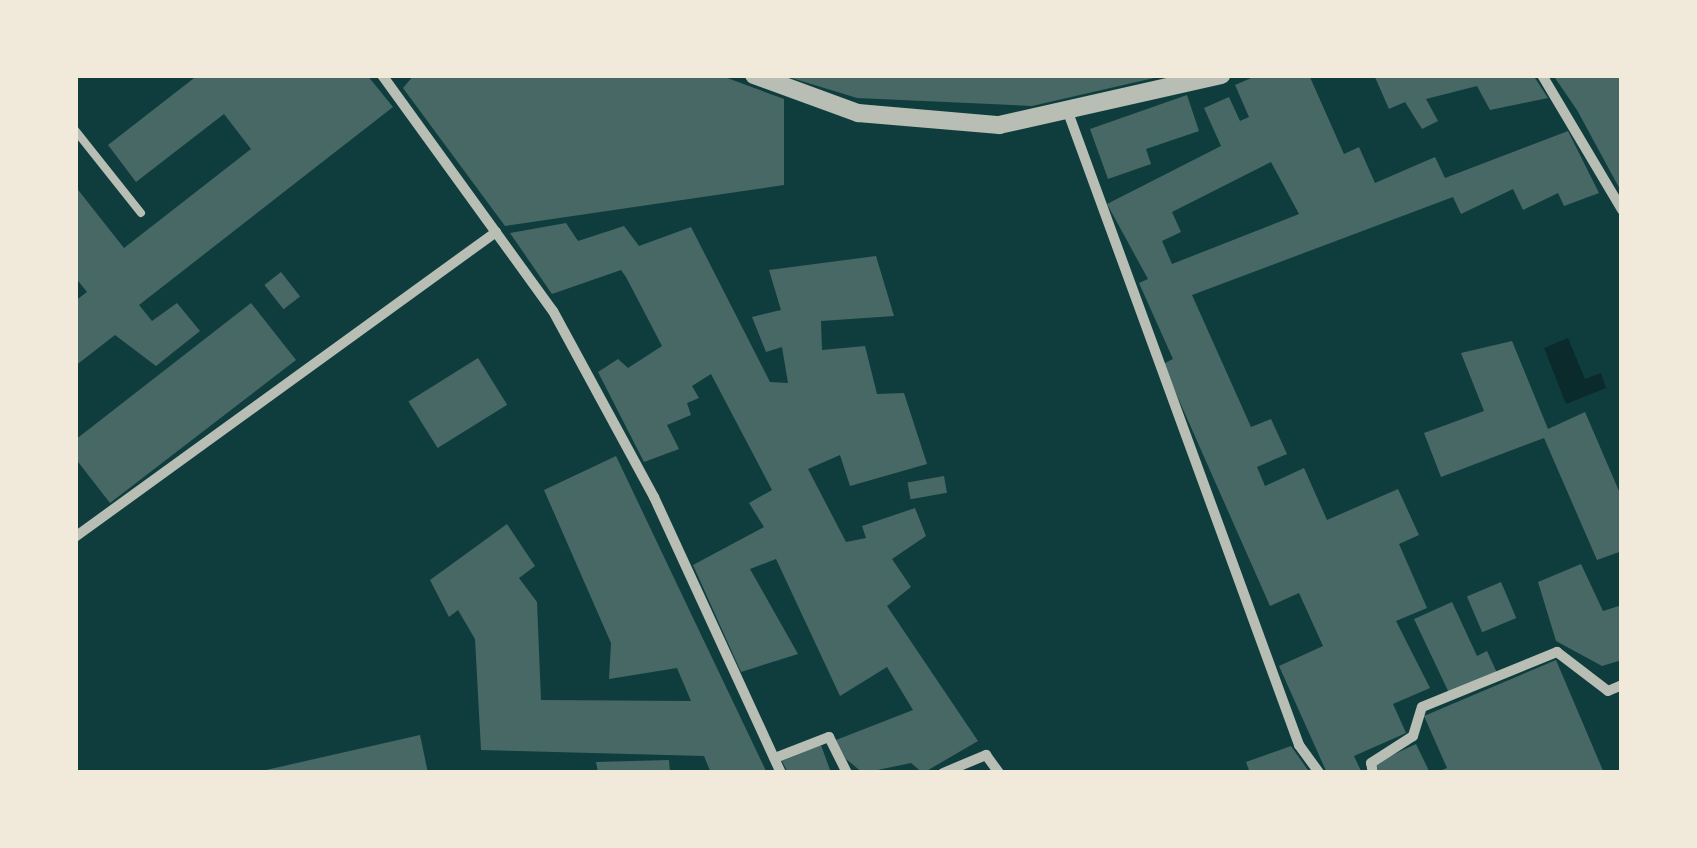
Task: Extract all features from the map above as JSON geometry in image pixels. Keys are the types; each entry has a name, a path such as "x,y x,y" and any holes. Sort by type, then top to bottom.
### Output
{"street":[{"path":"382,75 553,311 654,497 781,773"},
{"path":"754,75 914,123 1069,116 1222,75"},
{"path":"1542,75 1622,210"},
{"path":"1069,116 1299,745 1319,773"},
{"path":"75,538 496,232"},
{"path":"1373,773 1372,763 1413,736 1422,706 1557,652 1608,691 1622,685"},
{"path":"775,758 829,737 847,773"},
{"path":"943,773 986,756 998,773"}],"lane":[{"path":"75,130 141,213"}],"water":[{"path":"1568,338 1585,379 1601,373 1606,388 1566,404 1544,348"}],"building":[{"path":"198,75 367,75 393,107 139,305 152,321 177,303 200,331 156,366 115,335 75,366 75,301 87,292 75,277 75,186 124,248 251,149 224,114 136,182 108,145"},
{"path":"414,75 719,75 784,99 784,185 505,226 403,88"},
{"path":"1167,75 1032,106 857,98 785,76"},
{"path":"1258,75 1309,75 1344,154 1359,147 1375,183 1435,157 1445,178 1568,131 1599,193 1564,206 1558,193 1523,210 1513,189 1461,214 1453,197 1192,295 1251,427 1271,419 1287,454 1257,467 1265,486 1304,468 1327,520 1398,489 1419,535 1399,544 1427,608 1396,621 1430,688 1393,704 1406,733 1354,756 1362,773 1327,773 1279,666 1323,646 1299,593 1270,606 1163,364 1173,359 1139,283 1148,279 1107,204 1221,146 1204,108 1229,97 1240,121 1249,117 1235,85","holes":["1271,162 1299,214 1172,264 1162,241 1181,232 1172,212"]},
{"path":"1374,75 1533,75 1548,98 1490,110 1477,86 1426,99 1438,121 1422,129 1405,102 1389,109"},
{"path":"1553,75 1622,75 1622,193 1577,110"},
{"path":"1187,95 1199,131 1146,149 1151,164 1108,179 1090,129"},
{"path":"566,223 578,241 624,226 639,246 691,227 770,382 788,383 782,347 766,352 752,317 781,310 769,270 876,256 894,316 821,321 822,350 865,346 877,394 904,393 927,464 850,486 840,455 808,469 846,542 866,538 862,526 915,508 926,536 892,559 911,587 887,606 978,741 923,773 911,763 863,773 846,759 836,740 913,710 887,667 840,696 776,559 750,569 798,654 741,672 693,565 764,527 749,503 772,490 711,374 692,386 699,398 687,403 691,415 667,425 679,449 644,462 598,372 618,359 628,368 662,346 626,277 621,270 552,294 510,233"},
{"path":"281,272 300,296 284,309 264,285"},
{"path":"251,303 296,360 110,503 75,458 75,440"},
{"path":"1512,341 1548,429 1585,412 1622,498 1622,551 1597,560 1544,438 1441,477 1424,433 1484,411 1461,353"},
{"path":"478,358 507,405 438,448 408,401"},
{"path":"616,456 767,773 711,773 704,756 481,750 475,639 458,610 449,617 430,580 507,524 535,566 519,578 537,602 541,700 691,701 677,668 609,679 611,643 544,490"},
{"path":"944,476 947,493 911,499 908,482"},
{"path":"1581,564 1603,611 1622,605 1622,660 1602,666 1556,641 1538,582"},
{"path":"1501,582 1516,618 1482,632 1467,596"},
{"path":"1452,602 1477,656 1487,651 1497,673 1450,695 1414,619"},
{"path":"1556,660 1604,773 1435,773 1447,768 1424,716"},
{"path":"420,735 428,773 266,770"},
{"path":"1416,744 1430,773 1380,773 1375,763"},
{"path":"821,745 831,773 788,773 782,761"},
{"path":"1291,746 1310,773 1250,773 1246,762"},
{"path":"669,760 670,773 598,773 596,762"}]}
